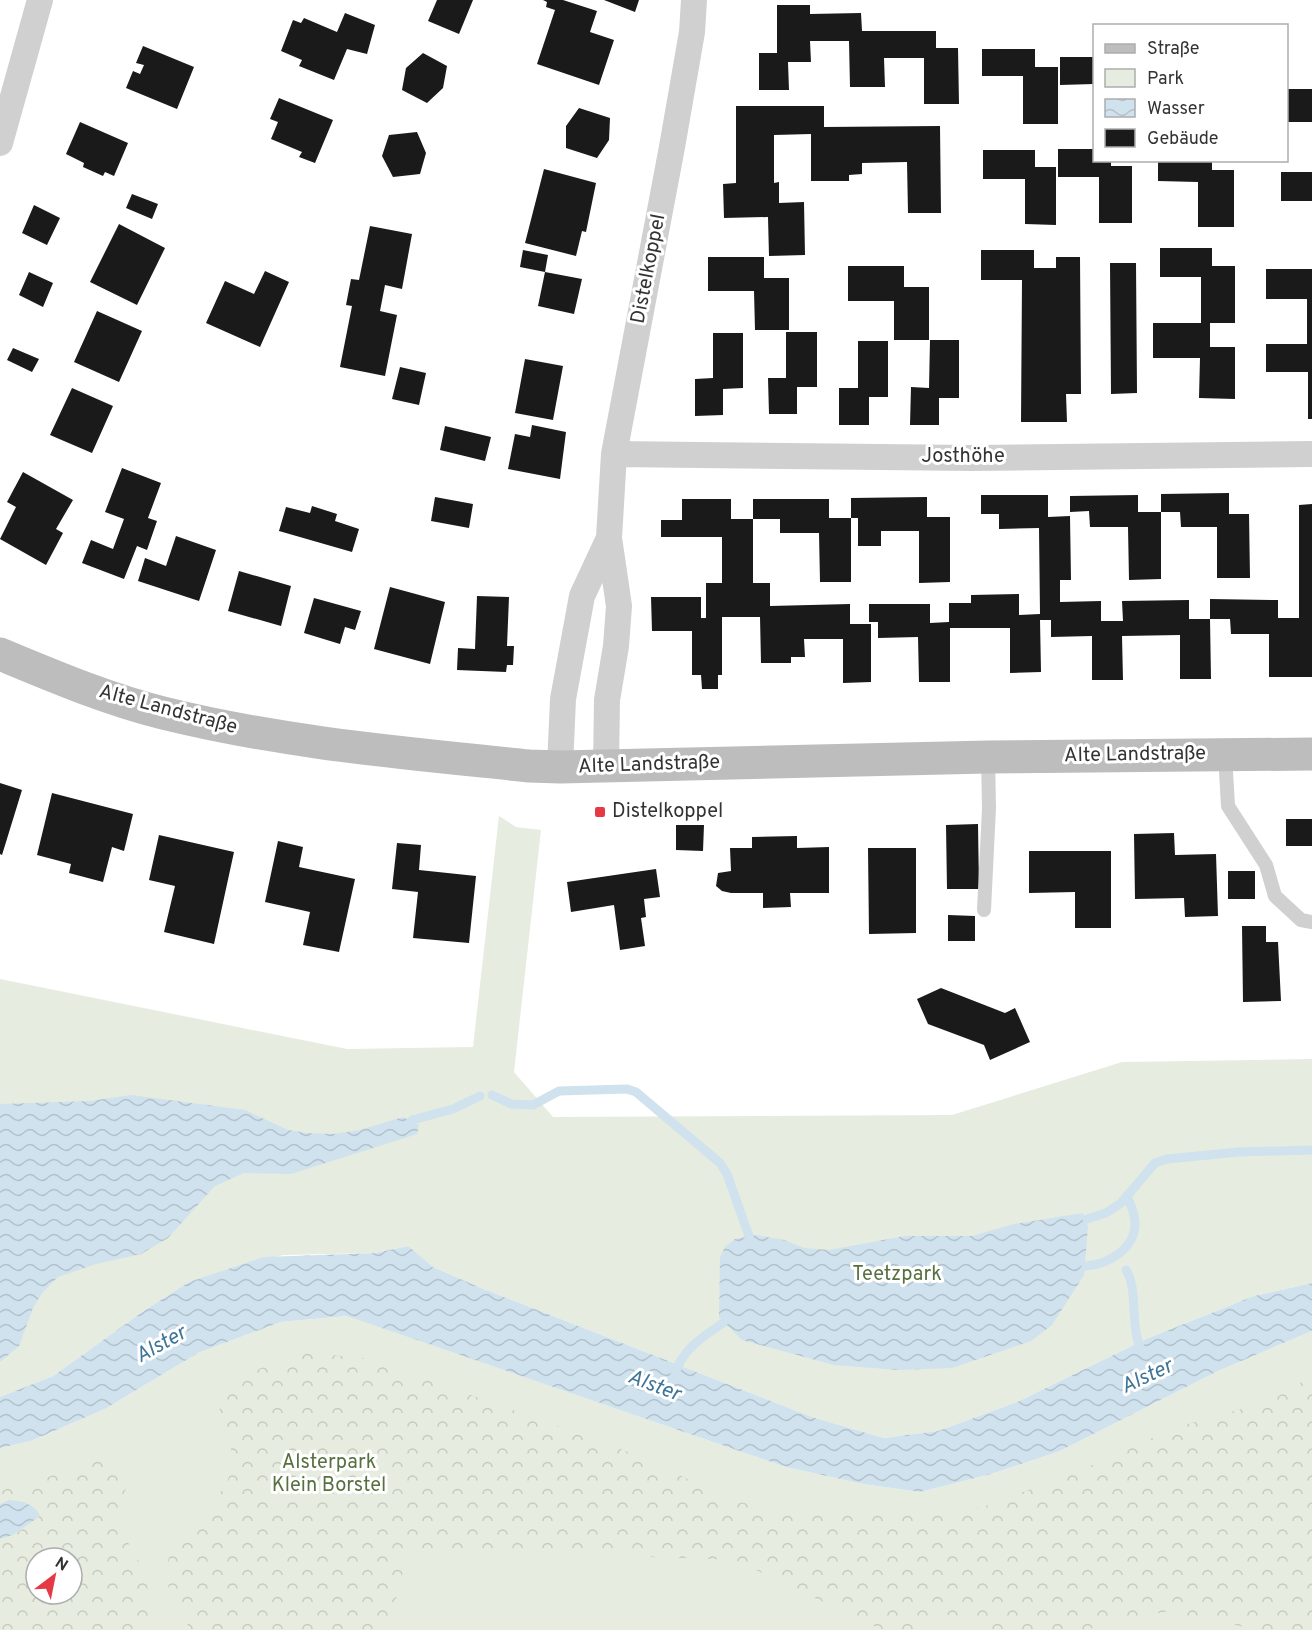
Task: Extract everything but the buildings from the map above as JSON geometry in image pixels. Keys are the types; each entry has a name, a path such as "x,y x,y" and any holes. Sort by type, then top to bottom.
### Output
{"main road":[{"name":"Alte Landstraße","path":"0,654 56,678 161,712 259,734 337,747 560,767 988,757 1312,754"}],"street":[{"path":"0,143 40,0"},
{"name":"Distelkoppel","path":"606,767 607,700 616,646 619,606 609,538 614,454 672,147 692,32 694,0"},
{"name":"Josthöhe","path":"614,454 996,458 1312,454"},
{"name":"Distelkoppel","path":"560,767 563,699 582,596 609,538"}],"lane":[{"path":"1225,754 1228,806 1266,865 1275,896 1301,920 1312,922"},
{"path":"984,910 989,808 988,757"}],"green space":[{"name":"Teetzpark","path":"499,816 516,827 541,830 514,1072 553,1117 952,1115 1122,1062 1312,1059 1312,1283 1254,1296 1146,1339 1017,1402 938,1431 884,1438 812,1417 481,1288 433,1267 407,1246 375,1253 283,1255 189,1282 145,1310 53,1376 0,1397 0,979 347,1049 473,1047"},
{"name":"Alsterpark Klein Borstel","path":"348,1316 786,1467 863,1484 920,1492 991,1474 1060,1451 1218,1371 1312,1331 1312,1630 0,1630 0,1448 31,1441 105,1409 198,1353 281,1322"},
{"path":"305,1352 369,1359 603,1442 653,1462 730,1500 796,1514 925,1515 985,1506 1079,1471 1174,1428 1270,1401 1312,1376 1312,1630 1261,1630 1166,1612 1125,1618 1086,1630 987,1630 967,1618 947,1615 919,1630 882,1630 735,1560 409,1548 388,1630 190,1630 169,1589 167,1565 182,1534 218,1495 227,1481 232,1464 227,1431 216,1397 226,1381"},
{"path":"99,1456 117,1460 128,1485 118,1510 118,1519 144,1573 149,1597 151,1630 0,1630 0,1539 13,1535 36,1521 0,1504 0,1491 64,1472"}],"water":[{"path":"131,1095 245,1110 288,1130 307,1133 333,1134 360,1130 403,1117 419,1125 417,1134 291,1174 244,1173 215,1186 168,1238 141,1254 96,1264 58,1277 42,1293 33,1308 19,1346 0,1362 0,1104 90,1101"},
{"path":"1083,1213 1088,1227 1084,1275 1052,1325 1031,1341 952,1368 899,1370 834,1365 742,1340 719,1317 720,1257 725,1247 735,1239 756,1235 784,1240 804,1248 829,1250 905,1236 972,1236 1014,1224"},
{"name":"Alster","path":"408,1246 433,1267 481,1288 812,1417 884,1438 938,1431 1017,1402 1146,1339 1254,1296 1312,1283 1312,1331 1218,1371 1060,1451 991,1474 920,1492 863,1484 786,1467 347,1316 281,1322 198,1353 105,1409 31,1441 0,1448 0,1397 53,1376 145,1310 189,1282 264,1257 375,1253"},
{"path":"9,1500 28,1504 40,1516 13,1535 0,1539 0,1504"}],"waterway":[{"path":"492,1095 511,1104 533,1105 559,1091 627,1089 636,1092 720,1163 727,1174 749,1236"},
{"path":"412,1120 453,1109 480,1096"},
{"path":"1087,1219 1106,1213 1121,1203 1155,1163 1167,1159 1239,1152 1312,1150"},
{"path":"1086,1266 1095,1265 1119,1254 1131,1240 1135,1219 1127,1195"},
{"path":"1126,1270 1132,1288 1136,1331 1142,1352"},
{"name":"Alster","path":"675,1374 678,1365 688,1351 723,1323"}],"place":[{"name":"Distelkoppel","path":"600,812"}]}
